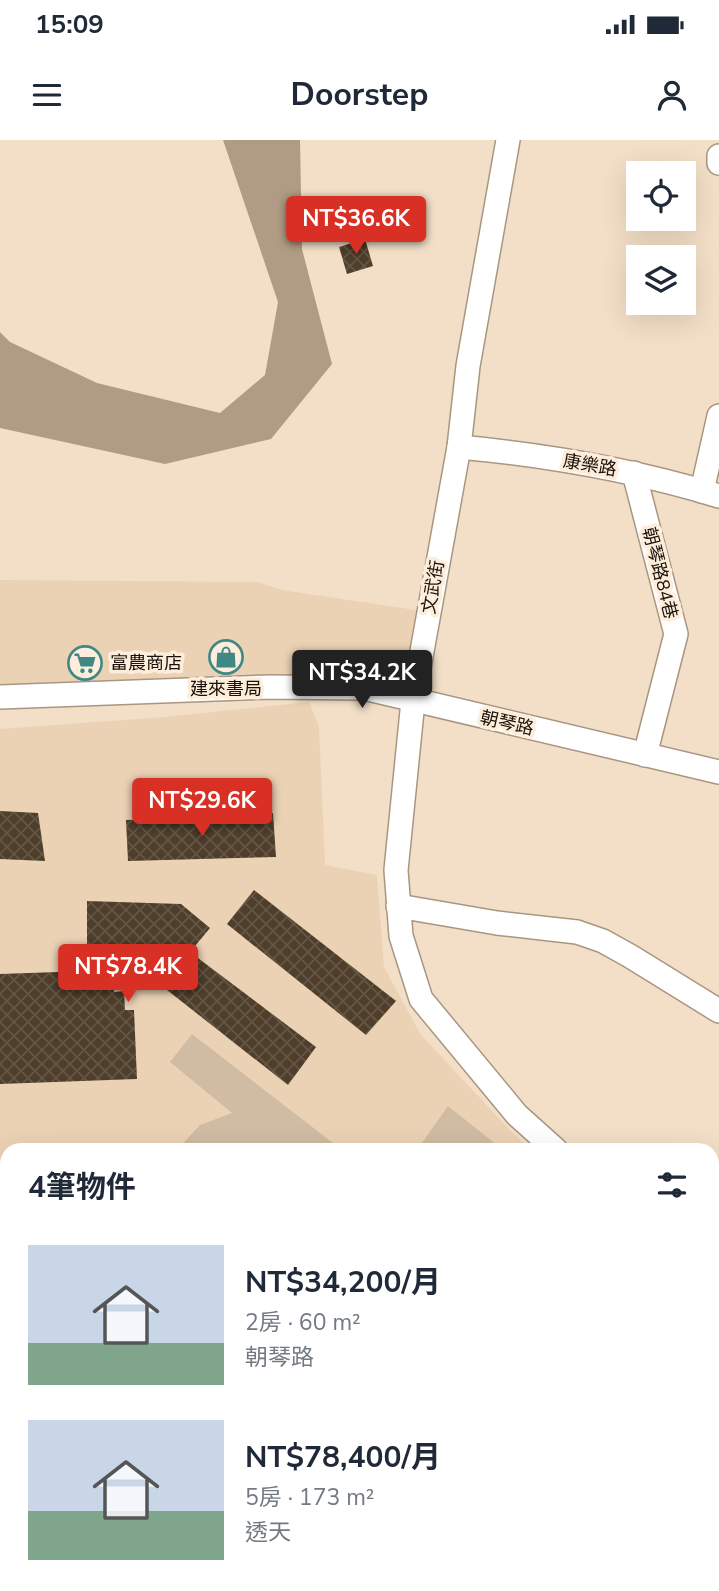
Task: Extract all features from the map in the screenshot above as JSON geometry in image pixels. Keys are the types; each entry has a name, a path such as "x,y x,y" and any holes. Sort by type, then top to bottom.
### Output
{"street":[{"name":"文武街","path":"508,140 468,366 459,447 413,701 396,870 401,936 421,999 517,1115 548,1143"},
{"path":"719,156 719,163"},
{"path":"711,493 719,416"},
{"name":"康樂路","path":"459,447 514,452 634,472 711,493"},
{"name":"朝琴路84巷","path":"634,472 676,634 645,754"},
{"name":"朝琴路","path":"0,697 270,687 364,688 719,772"},
{"path":"398,906 497,923 577,932 603,941 630,956 719,1011"}],"shaded area":[{"path":"223,140 300,140 302,249 332,364 271,439 165,464 0,428 0,332 10,342 97,383 220,413 265,375 278,302"},
{"path":"0,580 258,582 282,590 429,612 413,701 364,688 0,697"},
{"path":"309,702 319,726 325,865 377,875 384,967 421,1035 524,1143 0,1143 0,729 165,717"},
{"path":"192,1034 333,1143 183,1143 200,1125 232,1113 170,1062"},
{"path":"448,1106 494,1143 422,1143"}],"building":[{"path":"365,239 373,266 347,274 339,247"},
{"path":"0,811 38,813 45,861 0,859"},
{"path":"273,813 276,857 128,861 126,820"},
{"path":"254,890 396,1001 366,1035 227,924"},
{"path":"87,901 181,904 210,928 190,952 316,1047 288,1085 167,990 179,973 145,948 112,948 114,992 124,991 125,1010 134,1010 137,1079 0,1084 0,974 87,971"}],"place":[{"name":"建來書局","path":"226,657"},
{"name":"富農商店","path":"85,663"}]}
